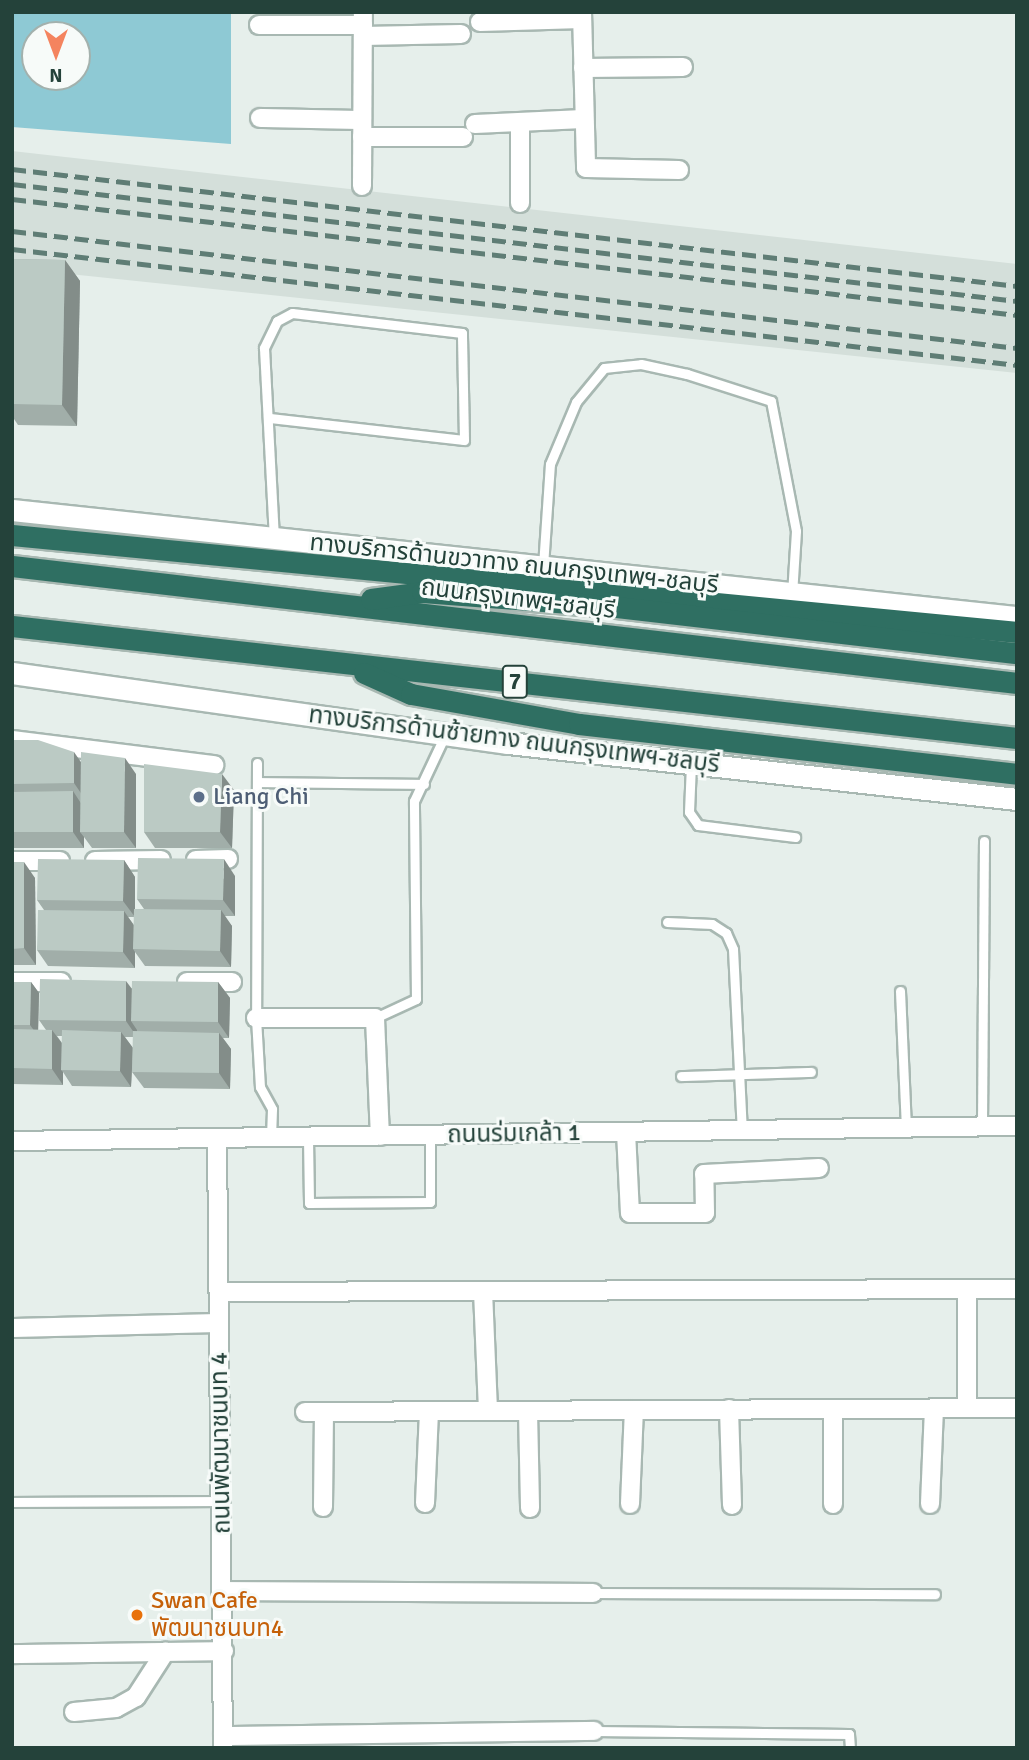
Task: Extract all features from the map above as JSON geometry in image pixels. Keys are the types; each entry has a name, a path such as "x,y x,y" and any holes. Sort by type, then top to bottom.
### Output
{"highway":[{"path":"12,535 1017,632"},
{"name":"ถนนกรุงเทพฯ-ชลบุรี","path":"12,566 341,602 1017,683"},
{"path":"341,602 422,592 568,603 1017,653"},
{"name":"7","path":"12,626 1017,738"},
{"path":"345,665 411,694 579,724 1017,774"}],"main road":[{"name":"ทางบริการด้านขวาทาง ถนนกรุงเทพฯ-ชลบุรี","path":"12,510 1017,617"},
{"name":"ทางบริการด้านซ้ายทาง ถนนกรุงเทพฯ-ชลบุรี","path":"12,673 445,734 1017,799"}],"street":[{"path":"480,22 582,16 586,168 679,170"},
{"path":"362,186 363,24"},
{"path":"259,25 363,24 461,34"},
{"path":"583,68 683,68"},
{"path":"260,118 362,129 469,131 520,122 583,119"},
{"path":"520,122 520,203"},
{"path":"12,740 214,765"},
{"path":"12,861 228,859"},
{"path":"12,982 81,982"},
{"path":"164,982 232,982"},
{"path":"256,1018 375,1018 380,1136"},
{"name":"ถนนร่มเกล้า 1","path":"12,1141 1017,1126"},
{"path":"626,1132 630,1213 705,1213 704,1174 819,1168"},
{"name":"ถนนพัฒนาชนบท 4","path":"217,1138 223,1742"},
{"path":"967,1289 967,1408"},
{"path":"219,1292 1017,1289"},
{"path":"483,1291 488,1410"},
{"path":"12,1328 219,1322"},
{"path":"930,1504 934,1408"},
{"path":"305,1412 1017,1408"},
{"path":"729,1409 732,1505"},
{"path":"833,1409 833,1504"},
{"path":"528,1410 530,1508"},
{"path":"630,1504 634,1410"},
{"path":"425,1503 429,1411"},
{"path":"323,1507 324,1412"},
{"path":"223,1591 593,1593"},
{"path":"12,1654 224,1651"},
{"path":"74,1712 116,1708 136,1697 165,1652"},
{"path":"223,1742 594,1731"}],"lane":[{"path":"270,418 464,440 462,333 292,313 277,321 264,348 270,418 274,539"},
{"path":"543,568 550,464 576,402 604,368 640,364 687,374 771,401 796,531 792,594"},
{"path":"375,1018 415,999 412,823 414,802 445,734"},
{"path":"257,763 256,1018 260,1087 272,1109 271,1137"},
{"path":"691,763 689,812 698,825 795,837"},
{"path":"257,782 424,784"},
{"path":"982,1126 984,841"},
{"path":"667,922 712,924 726,933 733,949 742,1130"},
{"path":"900,991 906,1128"},
{"path":"681,1076 811,1072"},
{"path":"308,1138 309,1203 430,1202 430,1135"},
{"path":"12,1502 222,1500"},
{"path":"593,1593 935,1594"},
{"path":"594,1731 849,1734 850,1748"}],"shaded area":[{"path":"12,151 1017,264 1017,373 12,268"}],"water":[{"path":"12,12 231,12 231,144 12,127"}],"building":[{"path":"12,259 65,260 62,405 12,404"},
{"path":"12,740 38,740 74,752 74,783 12,784"},
{"path":"81,752 125,758 124,832 80,832"},
{"path":"144,764 222,774 220,832 144,832"},
{"path":"73,791 73,832 12,832 12,792"},
{"path":"138,858 224,859 223,900 137,899"},
{"path":"38,859 124,860 123,901 37,900"},
{"path":"12,862 24,862 24,948 12,949"},
{"path":"134,909 221,910 220,951 133,949"},
{"path":"38,910 124,911 123,952 37,950"},
{"path":"40,979 126,981 126,1021 39,1020"},
{"path":"132,981 218,982 218,1022 131,1021"},
{"path":"12,982 31,982 30,1025 12,1025"},
{"path":"12,1029 52,1030 52,1069 12,1068"},
{"path":"62,1030 121,1032 120,1071 61,1070"},
{"path":"133,1031 219,1033 219,1073 132,1072"}],"railway":[{"path":"12,169 1017,286"},
{"path":"12,184 1017,301"},
{"path":"12,199 1017,315"},
{"path":"12,231 1017,348"},
{"path":"12,249 1017,365"}],"place":[{"name":"Liang Chi","path":"199,797"},
{"name":"Swan Cafe พัฒนาชนบท4","path":"137,1615"}]}
